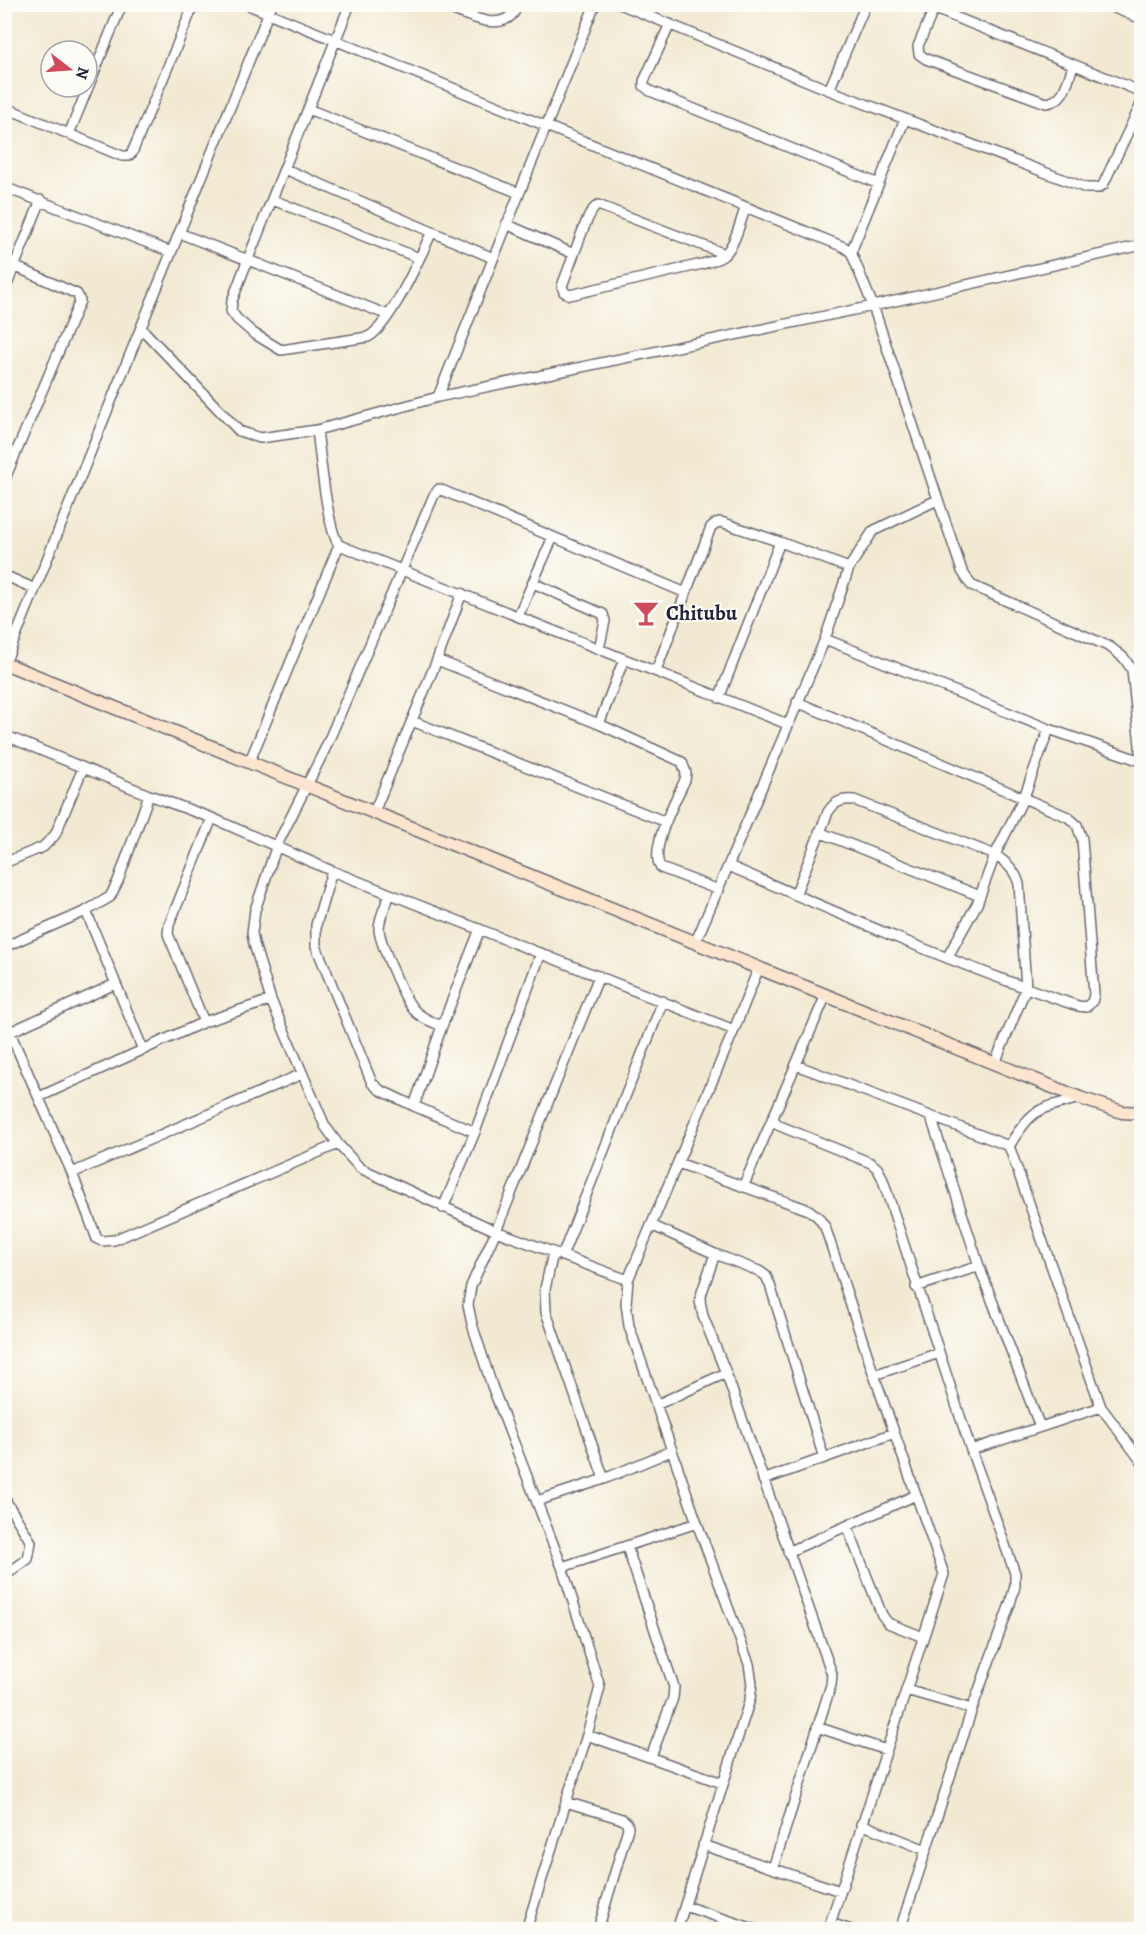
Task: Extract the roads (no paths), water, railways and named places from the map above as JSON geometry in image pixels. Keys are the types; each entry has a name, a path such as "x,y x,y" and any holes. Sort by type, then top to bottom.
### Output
{"street":[{"path":"69,134 122,4"},
{"path":"4,107 122,156 128,156 132,153 194,4"},
{"path":"246,4 270,9 335,41 844,247 851,252 873,306 962,571 971,585 1110,647 1124,658 1132,670 1141,763 1049,729 825,639"},
{"path":"350,4 248,259 232,301 231,311 237,319 276,348 285,350 368,338 379,330 432,232"},
{"path":"439,4 484,21 497,23 511,18 518,4"},
{"path":"438,397 595,4"},
{"path":"620,4 829,90 1086,188 1098,188 1103,185 1142,102"},
{"path":"829,90 866,4"},
{"path":"1104,4 1142,19"},
{"path":"1073,66 1062,96 1046,103 926,59 919,54 918,46 936,7 1073,66 1142,92"},
{"path":"270,9 5,663 1080,1098 1122,1112 1142,1113"},
{"path":"670,24 644,81 644,86 650,91 879,184"},
{"path":"308,109 519,193"},
{"path":"851,252 905,119"},
{"path":"285,169 493,258"},
{"path":"4,187 171,252"},
{"path":"4,292 41,200"},
{"path":"273,200 419,258"},
{"path":"725,254 598,204 590,213 562,286 564,292 570,295 702,264 725,254 731,245 746,207"},
{"path":"506,224 574,254"},
{"path":"179,233 388,315"},
{"path":"141,328 239,431 261,438 317,430 438,397 873,306 1142,245"},
{"path":"4,482 80,301 77,294 14,266"},
{"path":"317,430 330,521 335,540 339,545 787,724"},
{"path":"628,1280 496,1231 360,1168 325,1126 271,1000 252,933 255,910 277,845 325,749 401,570 439,489 445,489 686,593"},
{"path":"696,941 825,639 849,568 873,531 937,500"},
{"path":"656,671 711,527 716,523 721,522 849,568"},
{"path":"518,616 553,537"},
{"path":"719,698 780,542"},
{"path":"249,763 339,545"},
{"path":"4,575 35,589"},
{"path":"533,583 603,614 605,621 598,649"},
{"path":"375,812 462,593"},
{"path":"599,724 624,659"},
{"path":"437,660 599,724 682,762 686,773 685,780 666,822 657,850 656,862 661,868 719,890"},
{"path":"1132,670 1142,665"},
{"path":"729,866 946,958 1026,988 1086,1007 1092,1002 1094,995 1082,839 1077,825 1068,817 1024,797 797,702"},
{"path":"412,721 666,822"},
{"path":"946,958 966,926 980,896 995,855 1024,797 1049,729"},
{"path":"4,735 149,795 212,818 332,871 734,1030"},
{"path":"6,860 43,847 55,836 83,768"},
{"path":"4,947 86,911 110,897 115,890 149,795"},
{"path":"795,895 832,805 846,799 854,800 995,855 1009,865 1017,876 1019,884 1026,988 995,1063"},
{"path":"204,1022 168,934 212,818"},
{"path":"819,832 980,896"},
{"path":"332,871 316,925 316,946 372,1083 380,1090 475,1132"},
{"path":"390,894 380,922 379,931 382,942 408,1003 422,1017 442,1026"},
{"path":"86,911 143,1050"},
{"path":"414,1106 480,929"},
{"path":"443,1208 475,1132 541,953"},
{"path":"677,1929 750,1699 752,1684 749,1664 696,1523 629,1326 626,1303 628,1280 759,967"},
{"path":"526,1929 587,1736 600,1687 562,1568 492,1386 471,1324 468,1305 471,1286 496,1231 599,976"},
{"path":"10,1032 115,984"},
{"path":"743,1187 826,995"},
{"path":"39,1097 204,1022 271,1000"},
{"path":"604,1479 546,1312 545,1289 557,1254 663,1001"},
{"path":"4,1019 72,1173 97,1239 108,1241 338,1144"},
{"path":"796,1065 1009,1146"},
{"path":"72,1173 302,1074"},
{"path":"1009,1146 1024,1122 1035,1112 1046,1106 1080,1098"},
{"path":"930,1117 979,1266 1040,1427"},
{"path":"772,1119 780,1126 877,1167 971,1450 1015,1573 1015,1586 1010,1604 972,1709 900,1929"},
{"path":"1009,1146 1101,1407 1142,1462"},
{"path":"678,1162 809,1210 825,1227 894,1433 945,1574 829,1926 851,1929"},
{"path":"651,1225 766,1276 824,1458"},
{"path":"715,1254 700,1301 703,1316 726,1373 832,1674 831,1685 773,1868"},
{"path":"916,1287 979,1266"},
{"path":"874,1375 939,1353"},
{"path":"656,1405 726,1373"},
{"path":"971,1450 1101,1407"},
{"path":"763,1480 894,1433"},
{"path":"537,1501 604,1479 671,1451"},
{"path":"788,1552 916,1495"},
{"path":"4,1498 32,1542 28,1559 4,1576"},
{"path":"562,1568 696,1523"},
{"path":"847,1526 882,1616 888,1623 923,1637"},
{"path":"627,1547 674,1687 673,1698 651,1757"},
{"path":"906,1690 972,1709"},
{"path":"817,1728 886,1750"},
{"path":"587,1736 722,1783"},
{"path":"566,1802 622,1819 627,1823 628,1828 598,1929"},
{"path":"861,1824 926,1850"},
{"path":"703,1845 840,1890"},
{"path":"685,1906 755,1929"}],"place":[{"name":"Chitubu","path":"646,613"}]}
